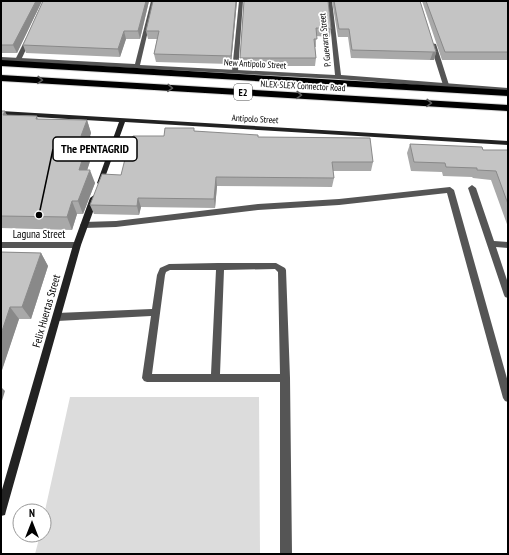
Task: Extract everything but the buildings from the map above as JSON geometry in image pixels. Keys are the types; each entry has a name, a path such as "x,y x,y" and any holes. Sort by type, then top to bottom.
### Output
{"highway":[{"name":"NLEX-SLEX Connector Road","path":"1,63 508,92"},
{"name":"NLEX-SLEX Connector Road","path":"1,78 508,108"}],"street":[{"path":"137,66 153,1"},
{"path":"235,71 241,1"},
{"name":"P. Guevarra Street","path":"330,1 338,77"},
{"path":"18,60 31,34"},
{"path":"430,36 446,85"},
{"name":"New Antipolo Street","path":"1,59 338,77 446,85 508,92"},
{"name":"Antipolo Street","path":"1,113 508,143"},
{"name":"Felix Huertas Street","path":"1,511 77,245 122,121"},
{"path":"472,188 492,244 508,296"},
{"path":"84,225 116,224 258,206 339,202 450,190 508,398"},
{"name":"Laguna Street","path":"1,244 77,245"},
{"path":"492,244 508,245"},
{"path":"215,378 220,266"},
{"path":"286,378 147,378 161,275 163,270 169,267 220,266 276,266 282,270 286,378 286,554"},
{"path":"56,317 156,312"}],"shaded area":[{"path":"70,397 259,397 260,554 35,554 38,543 52,543 52,503 47,503"}],"place":[{"name":"The PENTAGRID","path":"39,215"}]}
